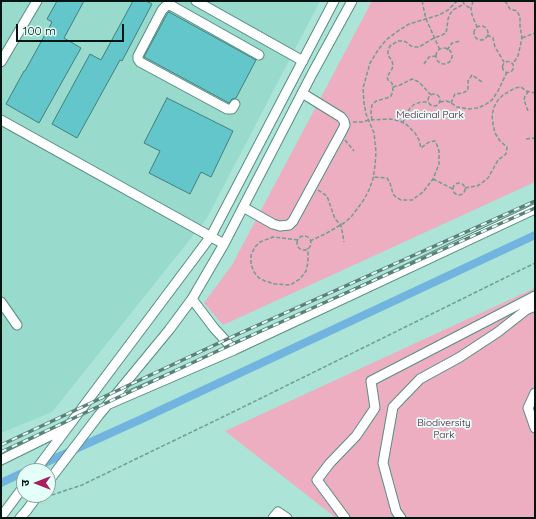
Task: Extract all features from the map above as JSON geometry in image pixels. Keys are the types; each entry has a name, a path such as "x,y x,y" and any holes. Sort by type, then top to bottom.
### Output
{"street":[{"path":"1,62 37,1"},
{"path":"196,1 303,61"},
{"path":"41,463 210,236 334,1"},
{"path":"56,471 99,415 169,330 192,299 224,244 302,93 352,1"},
{"path":"234,104 232,109 229,110 140,62 138,56 162,10 167,5 172,6 259,55"},
{"path":"236,42 240,26"},
{"path":"236,42 248,30"},
{"path":"243,207 273,224 280,226 289,225 293,221 345,125 341,117 302,93"},
{"path":"1,120 224,244"},
{"path":"107,405 234,350 535,209"},
{"path":"345,518 317,480 330,463 356,436 375,408 371,381 535,296"},
{"path":"192,299 214,328 234,350"},
{"path":"1,302 17,325"},
{"path":"401,518 396,511 383,463 393,407 420,379 460,357 498,332 526,310 535,306"},
{"path":"535,393 528,408 535,428"},
{"path":"1,460 65,430"},
{"path":"1,517 16,497"},
{"path":"20,518 34,503"},
{"path":"273,518 278,512 287,518"}],"path":[{"path":"422,1 426,19 440,50"},
{"path":"310,241 341,225 351,217 369,190 373,177 376,152 374,133 364,102 363,88 370,63 386,40 398,31 409,24 439,15 448,10 457,1"},
{"path":"463,1 464,4 471,9"},
{"path":"473,1 471,9 477,27"},
{"path":"505,1 510,9 517,11 520,17 522,38 518,56 512,64 513,69 510,72 506,72"},
{"path":"372,120 370,112 372,105 376,101 391,96 393,91 392,83 387,77 393,65 388,55 390,46 398,41 403,41 411,46 419,47 434,38 442,36 446,33 448,28 448,19 450,14 453,10 464,4"},
{"path":"477,27 474,31 476,37 482,39 487,35"},
{"path":"477,27 485,27 487,35"},
{"path":"522,38 535,33"},
{"path":"487,35 493,38 495,47 504,62 502,67 503,70 506,72"},
{"path":"447,50 452,42 460,41"},
{"path":"445,49 451,53 451,58 446,64 439,63 436,56 440,50 445,49"},
{"path":"424,64 429,57 436,56"},
{"path":"504,62 510,61 512,64"},
{"path":"403,122 410,108 421,102 428,102 430,105 434,106 438,105 440,102 446,101 457,107 469,109 485,105 492,100 498,91 506,72"},
{"path":"451,103 455,94 463,93 468,90 468,81 472,75 482,82"},
{"path":"393,87 412,80 419,82 431,95 435,94 439,96 440,102"},
{"path":"465,188 482,183 488,178 498,160 506,154 507,147 500,141 495,133 493,124 492,115 498,100 503,95 515,88 520,87 529,92 535,93"},
{"path":"528,110 524,100 525,96 529,92"},
{"path":"428,102 431,95"},
{"path":"344,121 362,122 369,120 390,119 400,121 407,125 415,133 421,148 432,141 435,141 438,145 439,164 433,179 424,192 412,200 401,200 396,197 393,194 387,178 373,177"},
{"path":"340,134 354,151"},
{"path":"526,139 535,138"},
{"path":"433,179 453,189 454,192 460,195 465,191 465,188"},
{"path":"453,189 454,185 458,183 463,184 465,188"},
{"path":"312,186 327,196 335,219 341,225 344,242"},
{"path":"306,236 308,237 311,245 308,248 308,262 306,271 300,279 290,285 275,284 259,278 254,272 251,264 251,256 255,247 260,242 273,237 298,240 306,236"},
{"path":"298,240 300,248 304,250 308,248"},
{"path":"56,492 82,485 535,263"}],"shaded area":[{"path":"1,1 320,1 207,218 52,412 1,433"}],"green space":[{"name":"Medicinal Park","path":"372,1 535,1 535,182 223,325 204,303 232,265"},
{"name":"Biodiversity Park","path":"535,288 535,518 336,518 225,431"}],"building":[{"path":"57,1 84,1 64,38 81,48 39,123 6,104 52,22 47,19"},
{"path":"133,1 146,1 152,4 122,61 120,60 77,138 52,124 90,54 101,60"},
{"path":"169,12 256,60 236,98 232,99 229,103 144,57"},
{"path":"167,98 233,131 211,177 201,172 190,194 149,173 160,151 144,143"}],"waterway":[{"path":"45,463 535,235"},
{"path":"1,483 16,476"}],"railway":[{"path":"1,445 236,335 535,201"},
{"path":"1,452 239,341 535,208"}]}
